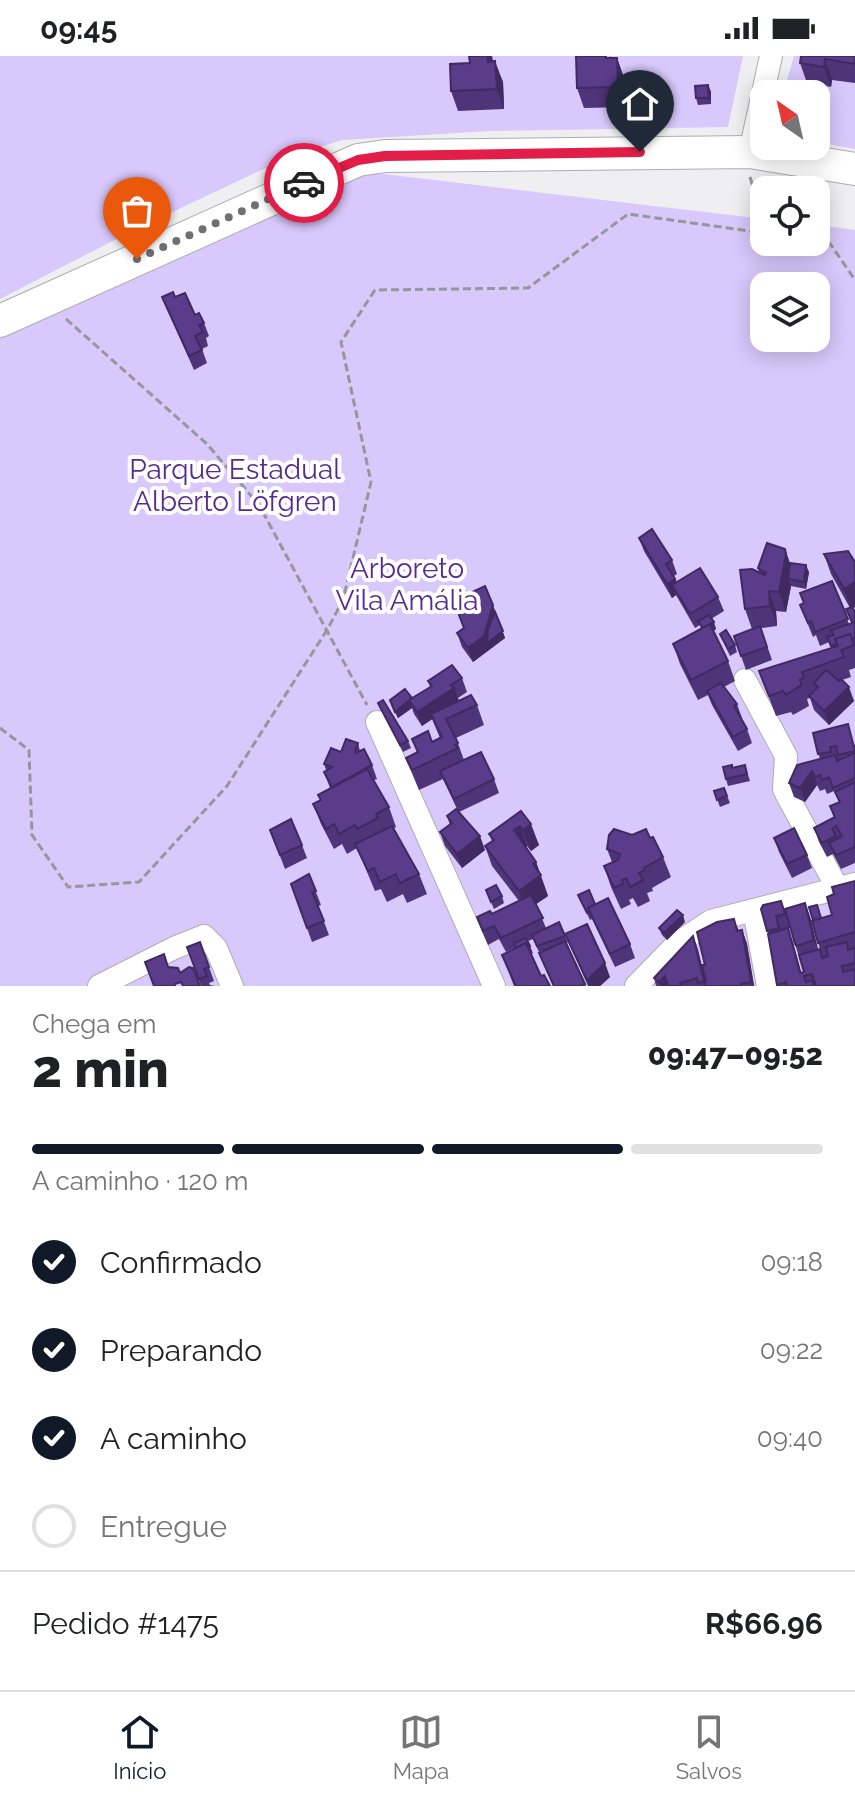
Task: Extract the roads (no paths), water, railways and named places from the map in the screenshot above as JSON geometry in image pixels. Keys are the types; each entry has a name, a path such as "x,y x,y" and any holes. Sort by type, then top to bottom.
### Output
{"main road":[{"path":"0,321 358,160 385,156 746,152 855,169"}],"street":[{"path":"746,152 771,56"},
{"path":"636,986 695,930 728,915 847,887 784,789 786,756 745,680"},
{"path":"377,722 494,986"},
{"path":"754,910 768,986"},
{"path":"99,986 204,936 216,948 232,986"}],"park label":[{"name":"Parque Estadual Alberto Löfgren","path":"235,485"},
{"name":"Arboreto Vila Amália","path":"407,584"}]}
